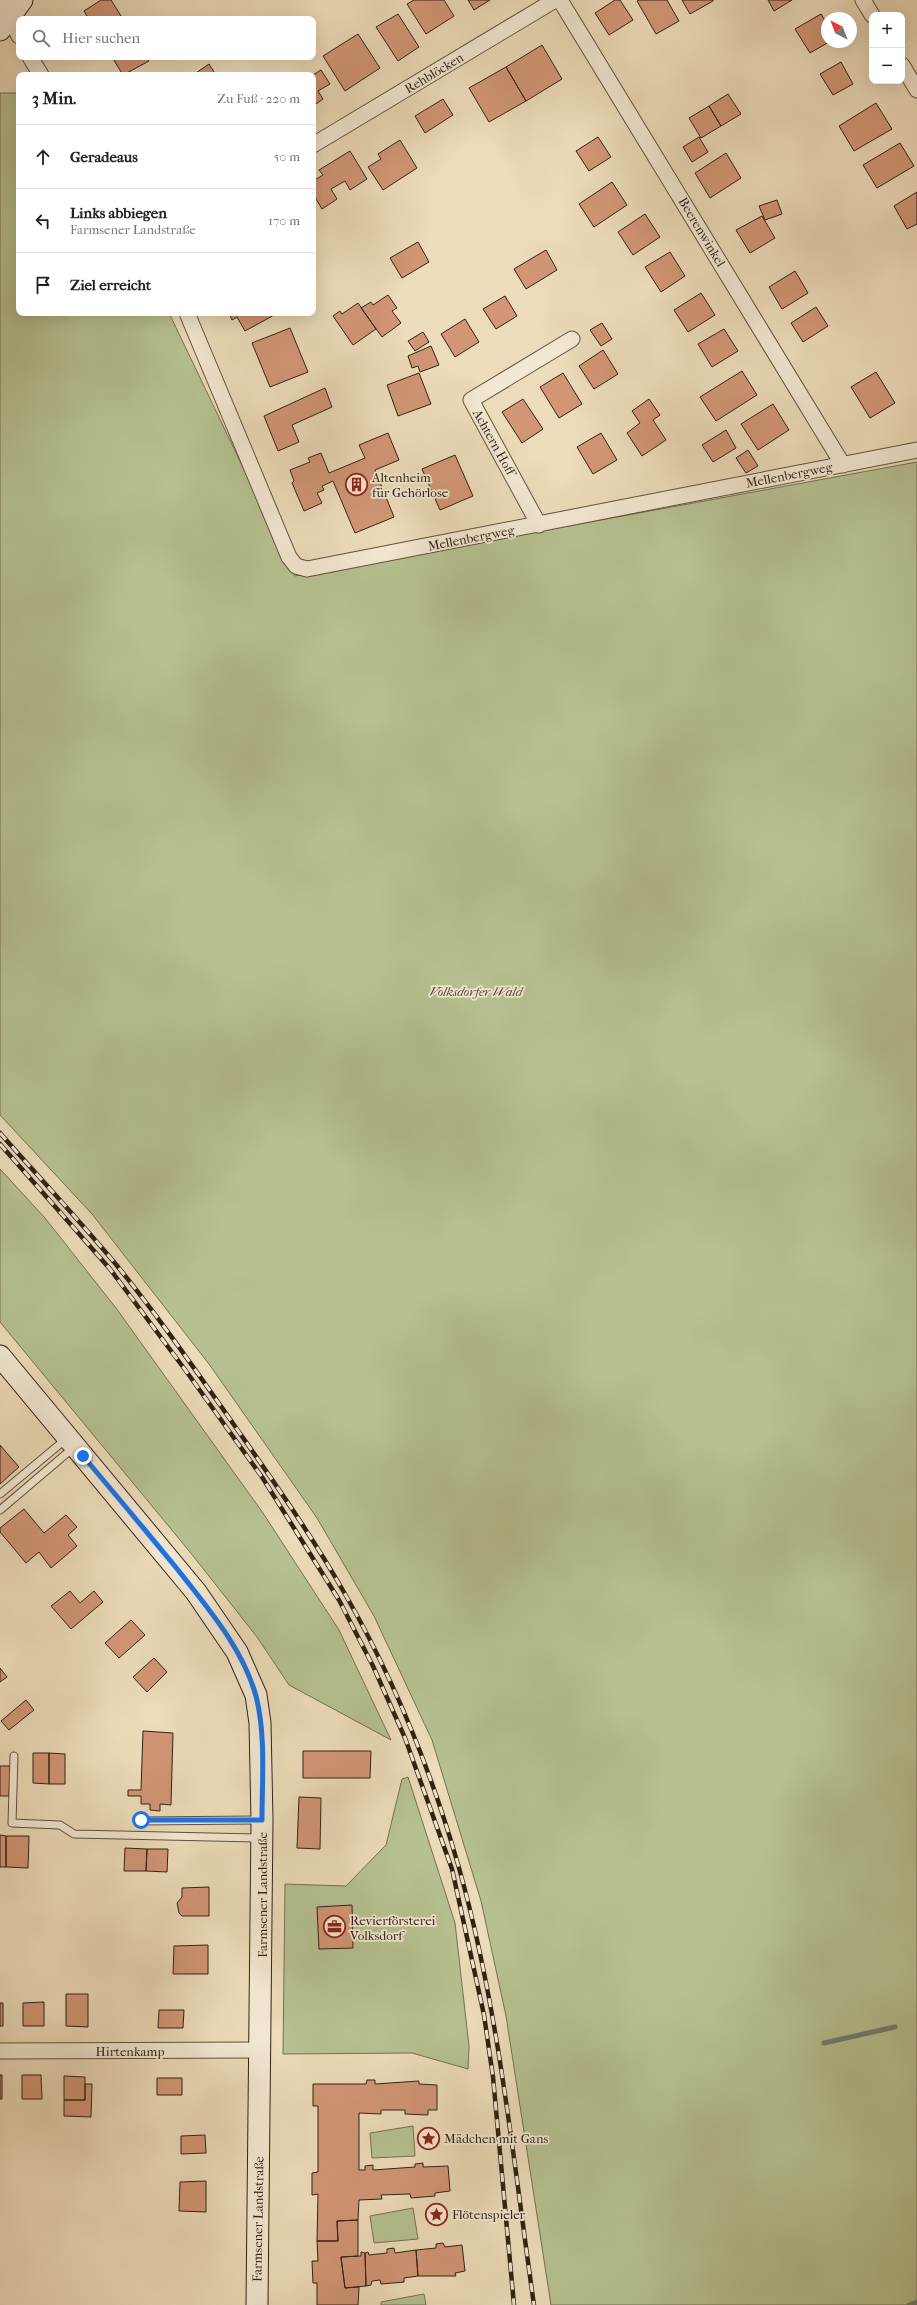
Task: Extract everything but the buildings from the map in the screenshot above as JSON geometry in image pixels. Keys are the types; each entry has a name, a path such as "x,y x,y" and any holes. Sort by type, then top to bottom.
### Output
{"main road":[{"path":"4,16 22,0"},
{"name":"Farmsener Landstraße","path":"0,1356 191,1587 237,1652 256,1695 262,1755 261,2050 257,2305"}],"street":[{"name":"Rehblöcken","path":"316,143 555,0"},
{"name":"Beerenwinkel","path":"560,0 843,464"},
{"path":"863,0 870,12"},
{"path":"4,16 16,32"},
{"path":"32,60 39,72"},
{"path":"905,70 916,88"},
{"name":"Mellenbergweg","path":"188,316 289,557 296,566 307,569 539,525 917,450"},
{"name":"Achtern Hoff","path":"539,525 472,400 572,339"},
{"name":"Hirtenkamp","path":"0,2051 261,2050"}],"lane":[{"path":"0,1494 72,1442"},
{"path":"0,1510 72,1442"},
{"path":"14,1756 12,1824 60,1825 74,1834 262,1829"},
{"path":"141,1820 262,1829"}],"green space":[{"name":"Volksdorfer Wald","path":"0,93 16,93 16,316 170,316 295,576 917,462 917,2305 551,2305 506,2016 481,1901 432,1740 374,1616 317,1518 209,1364 92,1214 0,1115"},
{"path":"0,1169 45,1218 116,1308 263,1513 339,1630 391,1740 289,1685 257,1637 190,1552 0,1322"},
{"path":"408,1777 455,1923 469,2046 468,2069 412,2053 283,2054 285,1884 346,1886 386,1845 402,1779"},
{"path":"413,2126 415,2156 372,2158 370,2133"},
{"path":"413,2208 418,2239 374,2243 370,2216"},
{"path":"424,2294 426,2305 381,2305 381,2302"}],"waterway":[{"path":"824,2043 895,2027"},
{"path":"909,2305 917,2302"}],"railway":[{"path":"0,1133 114,1262 160,1321 305,1528 345,1594 380,1659 410,1727 437,1797 459,1868 473,1922 485,1976 504,2085 534,2305"},
{"path":"0,1144 110,1269 262,1477 339,1600 373,1666 405,1738 452,1869 484,2015 493,2077 514,2305"}],"place":[{"name":"Altenheim für Gehörlose","path":"357,484"},
{"name":"Revierförsterei Volksdorf","path":"335,1927"},
{"name":"Mädchen mit Gans","path":"429,2138"},
{"name":"Flötenspieler","path":"437,2214"}],"route":[{"path":"83,1456 196,1592 237,1652 256,1695 262,1755 262,1820 141,1820"}]}
